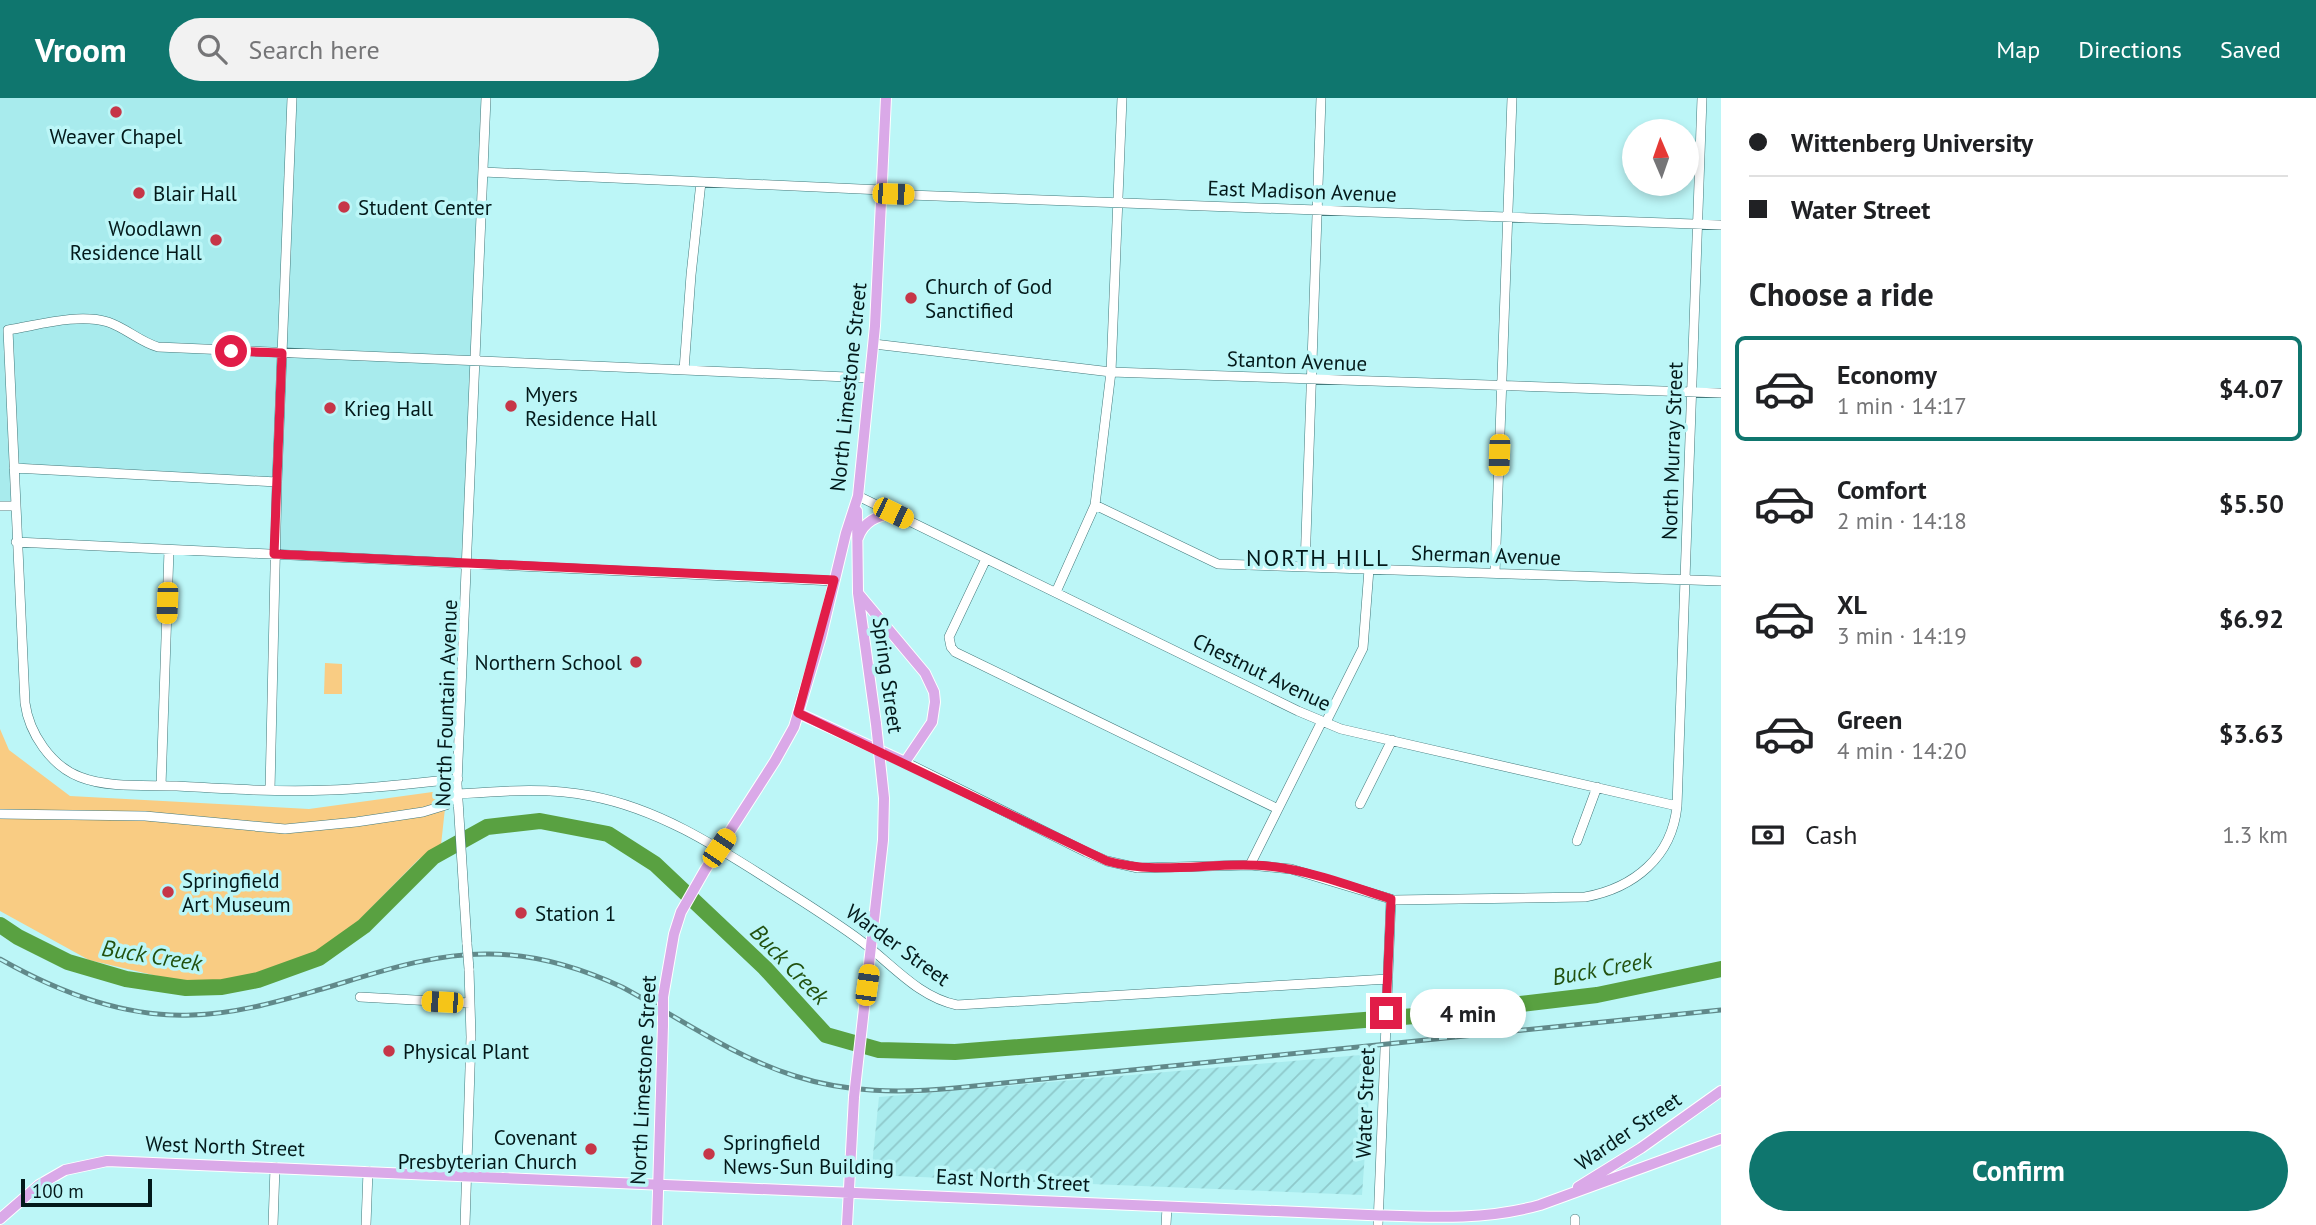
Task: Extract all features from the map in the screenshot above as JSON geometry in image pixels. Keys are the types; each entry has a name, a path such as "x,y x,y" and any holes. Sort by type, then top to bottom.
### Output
{"main road":[{"name":"North Limestone Street","path":"657,1225 663,997 674,932 681,912 775,761 798,713 858,496 874,344 886,98"},
{"name":"Spring Street","path":"847,1225 854,1097 883,840 884,798 858,593 858,496"},
{"path":"856,544 861,530 869,522 893,513"},
{"path":"798,713 905,762 932,722 936,702 925,673 858,593"},
{"name":"Warder Street","path":"1556,1200 1641,1148 1721,1091"},
{"path":"1556,1200 1721,1139"},
{"name":"West North Street","path":"0,1219 39,1185 65,1170 107,1161 466,1176"},
{"name":"East North Street","path":"466,1176 1167,1207 1378,1220 1474,1217 1517,1212 1556,1200"}],"street":[{"path":"270,790 276,482 292,98"},
{"name":"North Fountain Avenue","path":"465,1225 471,1037 465,876 457,779 486,98"},
{"path":"1056,592 1095,505 1111,372 1122,98"},
{"path":"1305,567 1321,98"},
{"path":"1495,573 1512,98"},
{"name":"North Murray Street","path":"905,762 1107,861 1138,868 1250,865 1292,869 1391,899 1554,898 1600,894 1614,890 1642,874 1660,854 1671,835 1677,806 1702,98"},
{"name":"East Madison Avenue","path":"483,172 882,192 1721,225"},
{"path":"684,370 701,182"},
{"path":"457,779 331,790 270,790 109,783 79,777 61,766 30,726 25,703 4,346 8,330 58,322 96,320 119,327 158,347 870,378"},
{"name":"Stanton Avenue","path":"874,344 1111,372 1721,393"},
{"path":"13,468 276,482"},
{"name":"Chestnut Avenue","path":"858,496 1341,729 1677,806"},
{"name":"Sherman Avenue","path":"1095,505 1218,564 1721,581"},
{"path":"0,506 15,506"},
{"path":"16,542 834,580"},
{"path":"161,786 169,550"},
{"path":"986,559 949,637 951,648 955,652 1278,809"},
{"path":"1250,865 1363,648 1369,569"},
{"path":"1360,804 1392,740"},
{"path":"1577,841 1597,787"},
{"name":"Warder Street","path":"458,794 544,790 591,796 671,822 719,848 861,940 921,991 934,999 957,1005 1388,979"},
{"path":"0,814 145,816 285,830 423,812 446,805 458,794"},
{"name":"Water Street","path":"1378,1220 1391,899"},
{"path":"360,997 470,1003"},
{"path":"273,1225 275,1167"},
{"path":"366,1225 368,1171"},
{"path":"1166,1225 1167,1207"}],"shaded area":[{"path":"0,98 486,98 467,563 274,554 277,482 14,468 15,506 0,506"},
{"path":"325,663 342,664 342,694 324,694"},
{"path":"0,729 9,750 70,796 309,809 447,790 441,845 419,859 358,921 318,951 250,975 215,982 170,979 89,960 0,911"},
{"path":"1372,1054 1362,1195 871,1175 879,1097"}],"waterway":[{"name":"Buck Creek","path":"0,925 68,962 126,979 186,988 222,987 258,980 319,958 364,926 433,857 487,827 540,821 608,834 655,864 765,968 826,1035 879,1050 955,1052 1428,1015 1597,995 1721,969"}],"railway":[{"path":"0,959 45,982 92,1000 141,1012 192,1015 258,1006 425,960 489,954 523,956 574,968 622,987 728,1047 772,1068 834,1086 894,1091 955,1088 1721,1010"}],"place":[{"name":"Weaver Chapel","path":"116,112"},
{"name":"Blair Hall","path":"139,193"},
{"name":"Student Center","path":"344,207"},
{"name":"Woodlawn Residence Hall","path":"216,240"},
{"name":"Church of God Sanctified","path":"911,298"},
{"name":"Myers Residence Hall","path":"511,406"},
{"name":"Krieg Hall","path":"330,408"},
{"name":"Northern School","path":"636,662"},
{"name":"Springfield Art Museum","path":"168,892"},
{"name":"Station 1","path":"521,913"},
{"name":"Physical Plant","path":"389,1051"},
{"name":"Covenant Presbyterian Church","path":"591,1149"},
{"name":"Springfield News-Sun Building","path":"709,1154"}],"district":[{"name":"NORTH HILL","path":"1318,557"}],"route":[{"path":"231,351 282,353 274,554 834,580 821,637 798,713 1107,861 1138,868 1250,865 1292,869 1391,899 1386,1013"}]}
